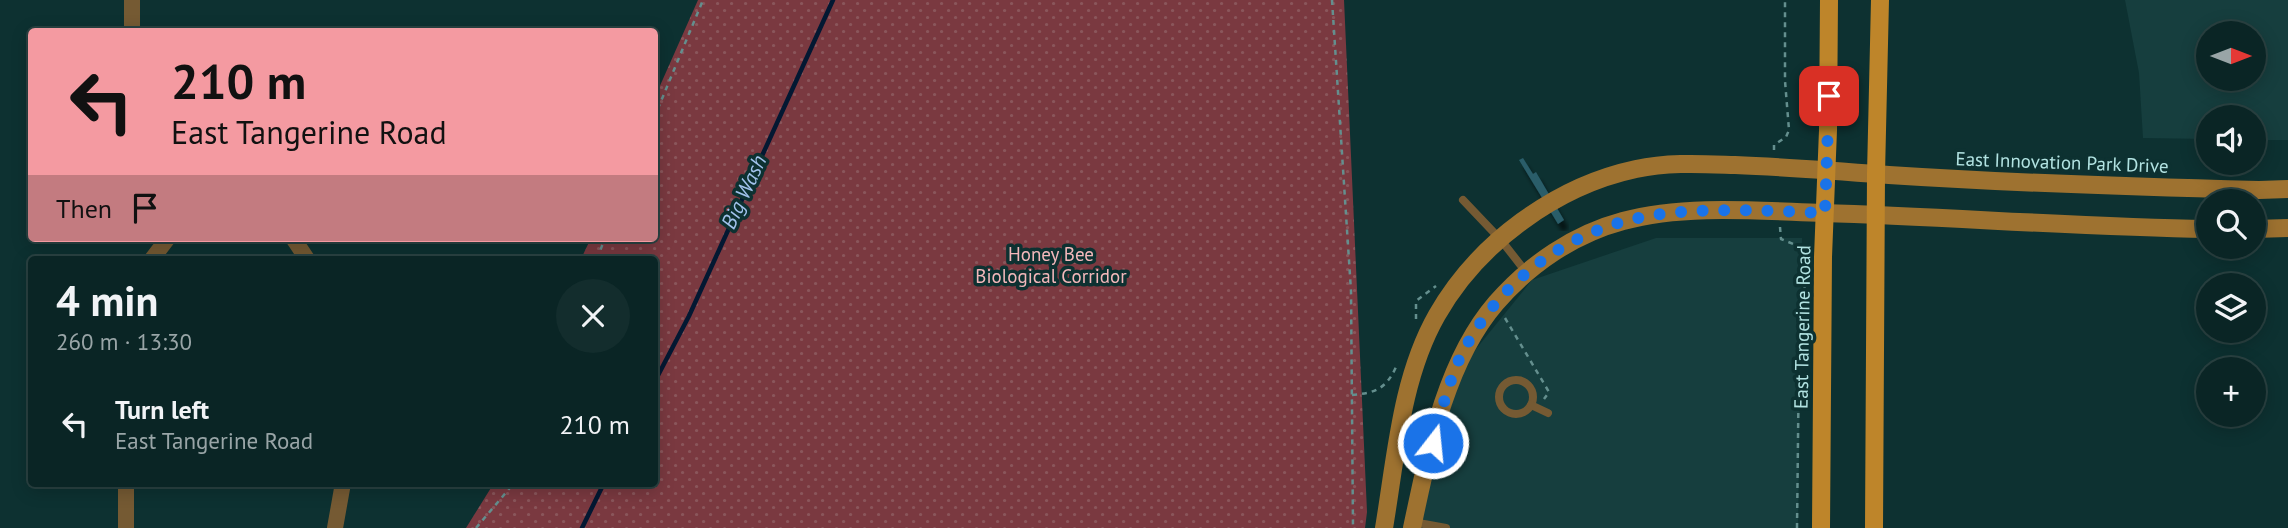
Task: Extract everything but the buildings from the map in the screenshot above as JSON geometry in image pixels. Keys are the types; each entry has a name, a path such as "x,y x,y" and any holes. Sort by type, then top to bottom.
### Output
{"main road":[{"name":"East Tangerine Road","path":"1821,528 1829,0"},
{"path":"1874,528 1880,0"}],"street":[{"path":"132,0 132,28"},
{"name":"East Innovation Park Drive","path":"1384,528 1407,397 1414,369 1437,315 1457,285 1480,258 1501,240 1564,195 1611,176 1635,169 1672,164 1827,169 2078,186 2259,190 2288,188"},
{"path":"1413,525 1454,372 1473,335 1496,303 1526,272 1574,240 1624,221 1684,212 1779,211 2196,229"},
{"path":"2266,229 2288,228"},
{"path":"154,256 165,242"},
{"path":"126,528 127,487"},
{"path":"335,528 342,487"}],"lane":[{"path":"1463,201 1501,240 1526,272"},
{"path":"1513,380 1527,384 1540,409 1512,414 1500,404 1501,389 1513,380"},
{"path":"1413,525 1446,528"}],"path":[{"path":"658,108 703,0"},
{"path":"1332,0 1351,291 1353,528"},
{"path":"1775,167 1774,145 1786,137 1789,130 1785,81 1785,0"},
{"path":"1779,211 1782,239 1798,246 1807,262"},
{"path":"1797,528 1799,352 1806,278"},
{"path":"1496,303 1549,392 1540,409"},
{"path":"476,528 511,487"}],"shaded area":[{"path":"2125,0 2288,0 2288,140 2266,140 2266,105 2196,105 2196,139 2143,138 2139,73"},
{"path":"1656,238 1802,238 1798,528 1415,528 1463,365 1532,280"}],"green space":[{"name":"Honey Bee Biological Corridor","path":"698,0 1344,0 1367,512 1365,528 466,528 492,487 658,487 658,256 582,256 589,242 658,242 658,90"}],"waterway":[{"name":"Big Wash","path":"658,375 689,316 833,0"},
{"name":"Big Wash","path":"582,528 602,487"}],"route":[{"path":"1433,443 1454,372 1483,320 1526,272 1574,240 1624,221 1654,215 1684,212 1825,213 1829,96"}]}
